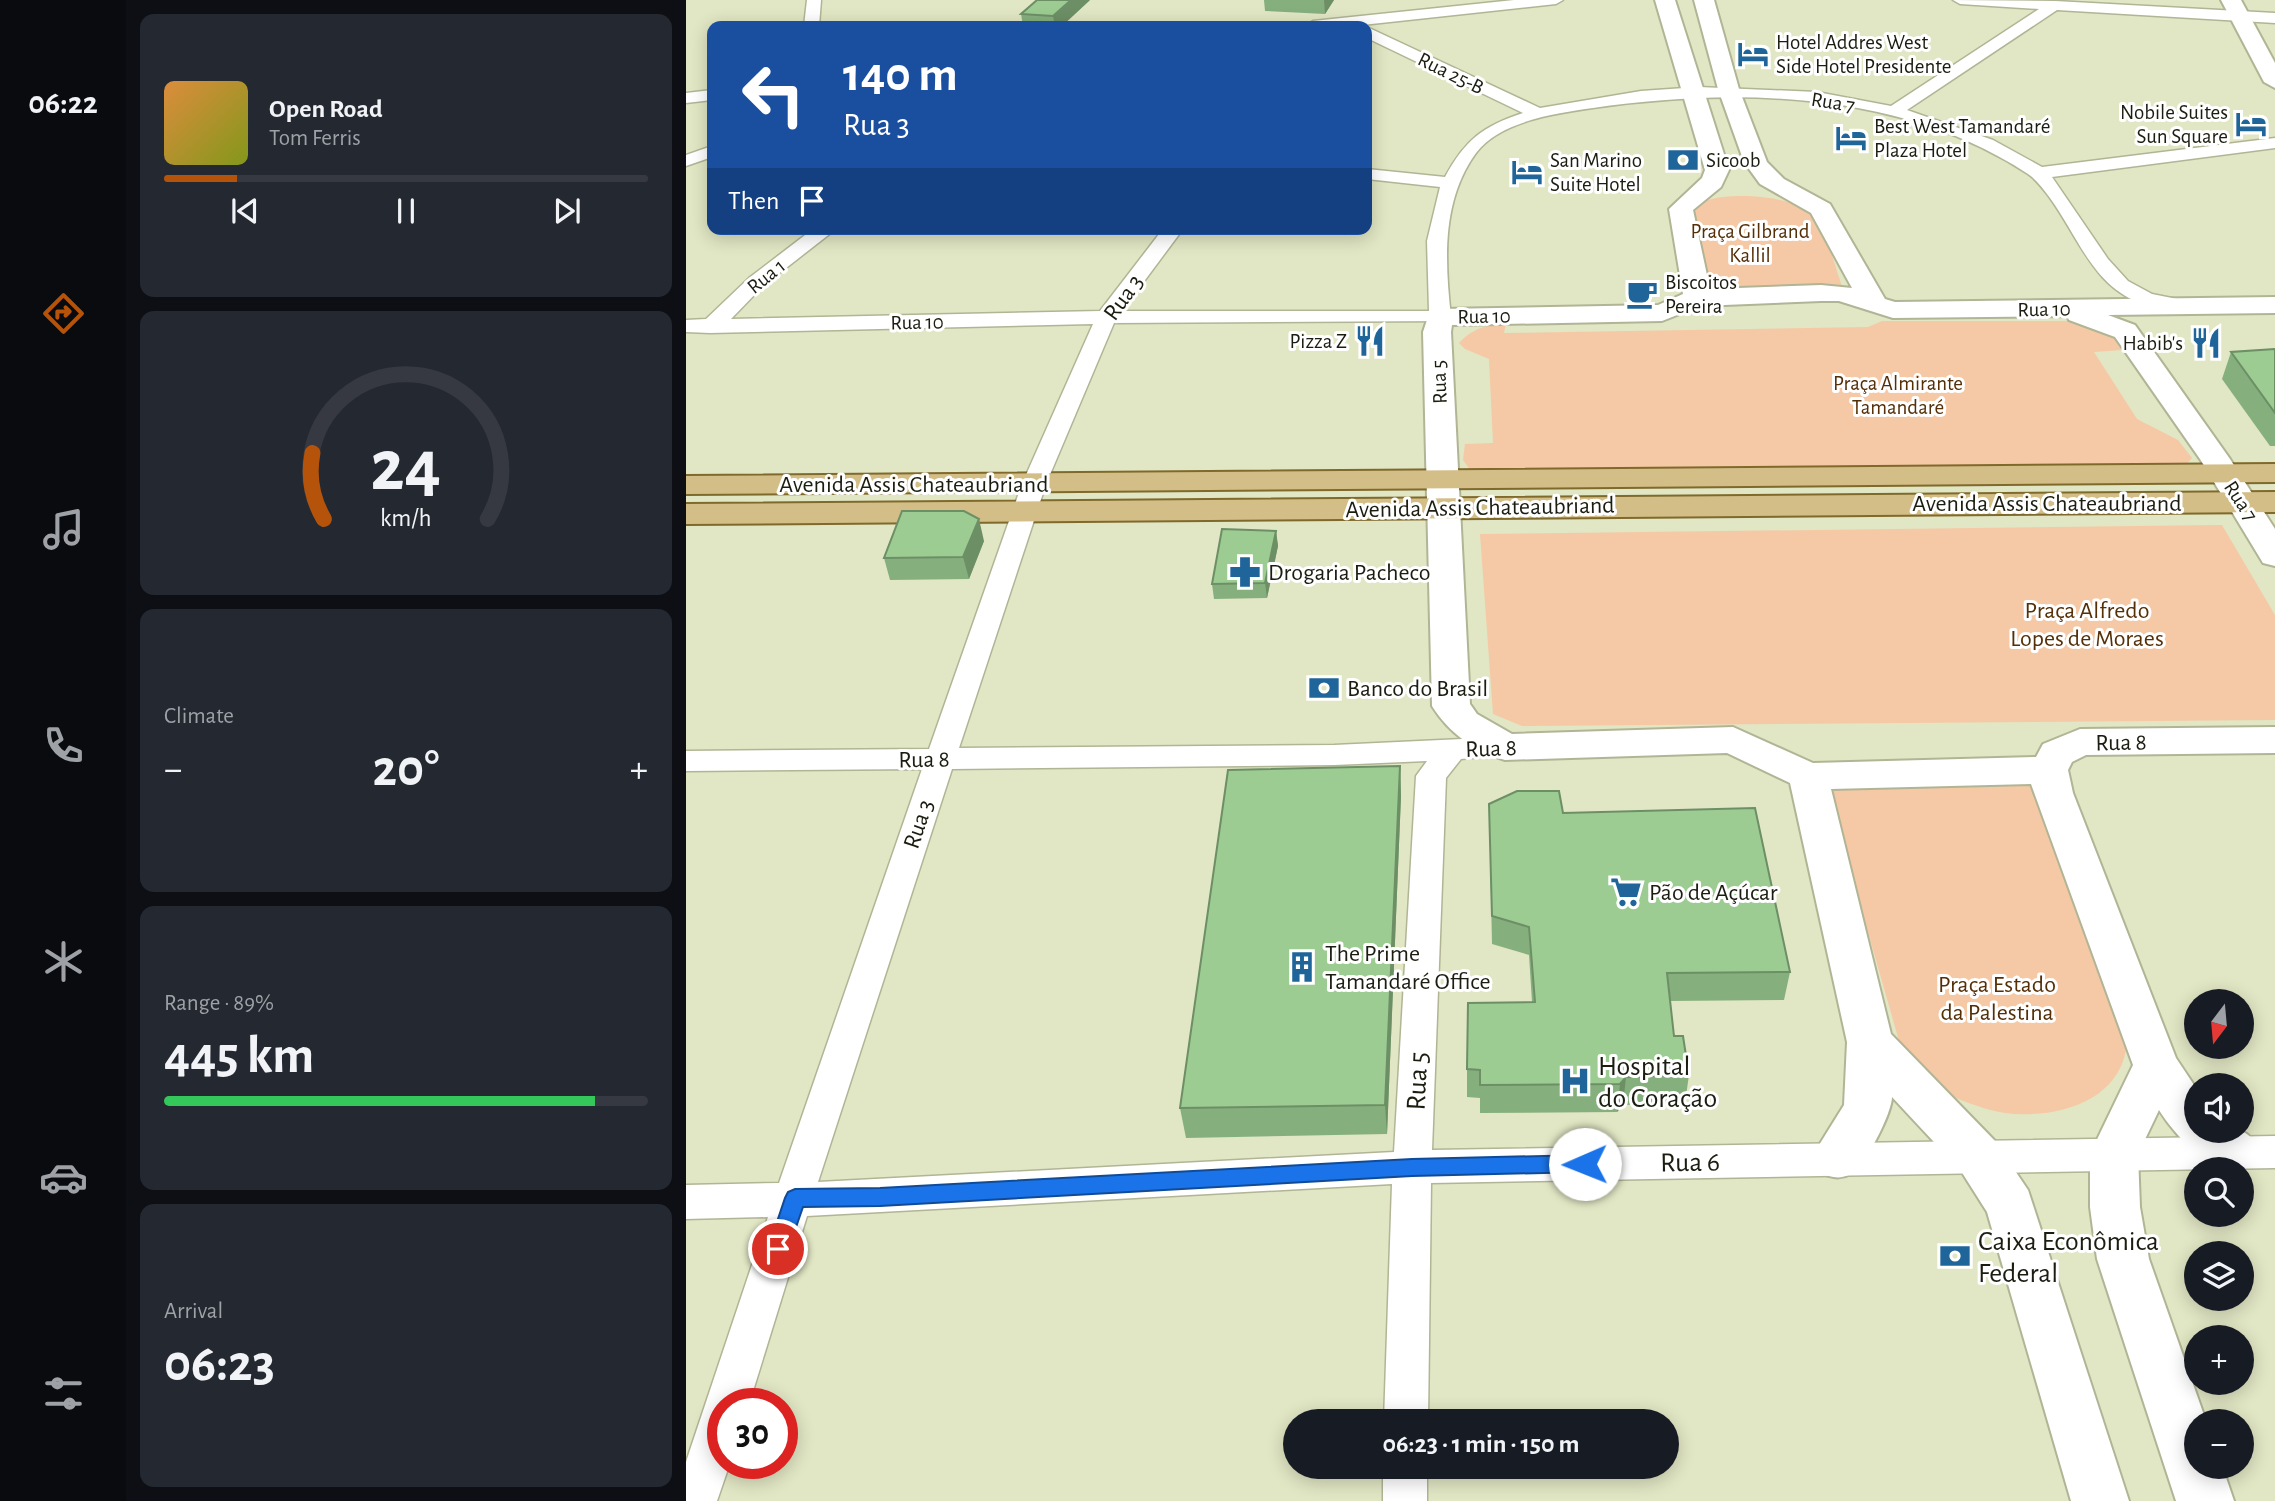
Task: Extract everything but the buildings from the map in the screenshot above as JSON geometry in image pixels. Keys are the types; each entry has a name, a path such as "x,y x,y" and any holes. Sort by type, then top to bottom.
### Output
{"main road":[{"path":"1665,0 1695,90 1717,170 1716,179 1688,199 1681,209 1697,290 1695,298"},
{"path":"1704,0 1729,90 1760,172 1787,191 1809,199 1821,209 1874,303"},
{"path":"2235,8 2275,82"},
{"path":"1704,190 1736,188 1787,191"},
{"name":"Rua 10","path":"1440,317 1661,313 1695,298 1821,293 1841,293 1893,310 2275,305"},
{"name":"Rua 7","path":"2060,309 2102,319 2125,331 2223,473 2275,556"},
{"name":"Rua 5","path":"1440,317 1437,332 1451,706 1464,723 1505,747"},
{"name":"Avenida Assis Chateaubriand","path":"1443,494 2275,473"},
{"name":"Avenida Assis Chateaubriand","path":"686,485 1030,497"},
{"name":"Avenida Assis Chateaubriand","path":"686,514 1030,497 1443,494 2275,502"},
{"name":"Rua 8","path":"1505,747 1733,740 1808,776 2048,770 2057,753 2080,742 2275,740"},
{"path":"2048,770 2053,793 2157,1065 2184,1109"},
{"path":"1808,776 1870,1042 1868,1109 1836,1158"},
{"path":"1870,1042 1978,1156 2010,1205 2100,1501"},
{"path":"2157,1065 2114,1154 2115,1207 2123,1259 2205,1501"}],"street":[{"path":"812,21 814,0"},
{"path":"1372,22 1556,0"},
{"path":"1960,0 2055,5 2235,8 2275,18"},
{"path":"1893,112 2055,5"},
{"path":"1351,21 1360,7"},
{"name":"Rua 25-B","path":"1372,34 1536,113"},
{"name":"Rua 7","path":"1695,90 1794,96 1893,112 1949,130 2038,173 2067,206 2112,278 2134,294 2180,305"},
{"name":"Rua 5","path":"1440,317 1434,257 1440,209 1472,146 1536,113 1633,96 1695,90"},
{"path":"686,98 707,96"},
{"path":"2038,173 2275,143"},
{"path":"686,161 707,153"},
{"path":"1372,175 1451,183"},
{"name":"Rua 1","path":"710,327 756,282 818,235"},
{"name":"Rua 3","path":"732,1388 940,759 1030,497 1106,317 1168,235"},
{"path":"2096,307 2113,294 2112,278"},
{"name":"Rua 10","path":"686,326 1106,317 1440,317"},
{"name":"Rua 8","path":"686,761 1334,755 1505,747"},
{"name":"Rua 5","path":"1406,1409 1412,1167 1431,776 1453,749"},
{"name":"Rua 6","path":"686,1202 880,1197 1412,1167 2114,1154 2238,1145"},
{"path":"695,1501 707,1465"},
{"path":"1405,1479 1405,1501"}],"green space":[{"name":"Praça Gilbrand Kallil","path":"1747,196 1773,199 1806,211 1824,234 1844,292 1704,291 1692,208 1712,199"},
{"name":"Praça Almirante Tamandaré","path":"1882,321 2070,321 2100,329 2112,337 2122,350 2094,352 2137,419 2178,440 2192,458 2185,466 1471,471 1463,460 1465,444 1493,443 1489,359 1465,349 1459,343 1480,328 1506,324 1504,333 1868,327"},
{"name":"Praça Alfredo Lopes de Moraes","path":"2222,525 2275,615 2275,720 1522,726 1493,714 1480,534"},
{"name":"Praça Estado da Palestina","path":"2033,782 2126,1050 2120,1068 2110,1083 2080,1104 2043,1113 2005,1113 1971,1104 1934,1088 1905,1062 1829,795 1830,786"}],"place":[{"name":"Hotel Addres West Side Hotel Presidente","path":"1753,54"},
{"name":"Nobile Suites Sun Square","path":"2251,124"},
{"name":"Best West Tamandaré Plaza Hotel","path":"1851,138"},
{"name":"Sicoob","path":"1683,160"},
{"name":"San Marino Suite Hotel","path":"1527,172"},
{"name":"Biscoitos Pereira","path":"1642,294"},
{"name":"Pizza Z","path":"1370,341"},
{"name":"Habib's","path":"2206,343"},
{"name":"Drogaria Pacheco","path":"1245,572"},
{"name":"Banco do Brasil","path":"1324,688"},
{"name":"Pão de Açúcar","path":"1626,892"},
{"name":"The Prime Tamandaré Office","path":"1302,967"},
{"name":"Hospital do Coração","path":"1575,1081"},
{"name":"Caixa Econômica Federal","path":"1955,1256"}],"route":[{"path":"778,1249 795,1198 880,1197 1412,1167 1585,1164"}]}
